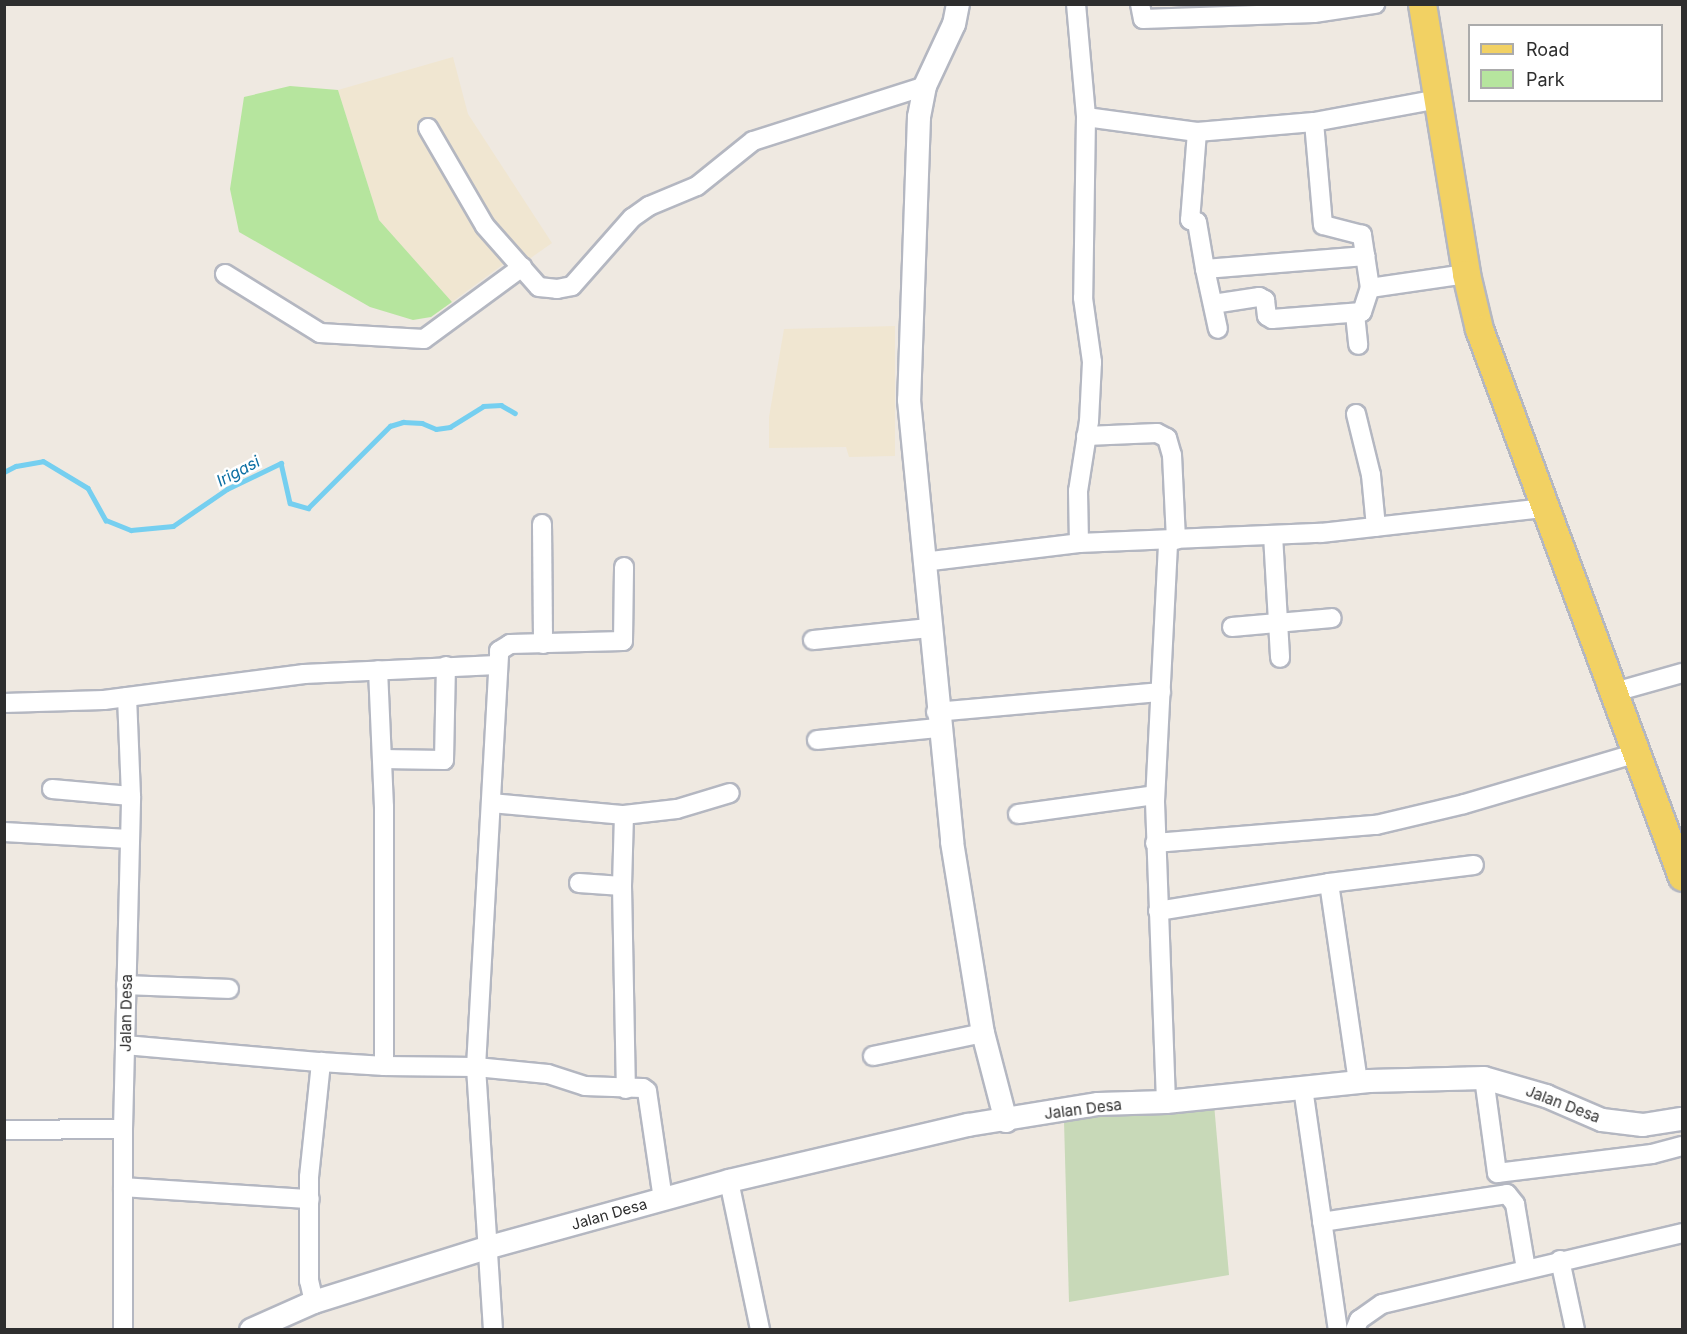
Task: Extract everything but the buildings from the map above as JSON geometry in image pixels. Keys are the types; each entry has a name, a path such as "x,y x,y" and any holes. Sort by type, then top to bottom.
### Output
{"main road":[{"path":"1422,4 1466,274 1479,329 1683,878"}],"street":[{"path":"958,4 954,24 925,86 919,117 909,349 909,400 937,720 983,1033 1006,1121"},
{"path":"1076,4 1086,117 1083,298 1092,362 1086,436 1078,491 1079,543"},
{"path":"1140,4 1143,19 1314,13 1375,4"},
{"path":"428,128 485,226 539,287 572,286 632,218 649,206 697,186 753,141 925,86"},
{"path":"1086,117 1197,132 1314,123 1438,99"},
{"path":"1213,304 1260,297 1265,300 1267,316 1272,319 1362,312 1370,288 1361,232 1329,230 1323,225 1314,123"},
{"path":"1197,132 1190,220 1197,222 1218,329"},
{"path":"1205,269 1365,256"},
{"path":"225,274 320,333 424,339 522,267"},
{"path":"1370,288 1466,274"},
{"path":"1355,314 1358,345"},
{"path":"1356,414 1371,475 1376,527"},
{"path":"1086,436 1157,433 1167,438 1172,455 1172,540 1155,795 1166,1102"},
{"path":"923,562 1079,543 1273,535 1376,527 1544,508"},
{"path":"542,524 543,644"},
{"path":"1273,535 1280,658"},
{"path":"493,1329 490,1246 476,1067 497,665 502,646 623,641 624,567"},
{"path":"1232,627 1332,618"},
{"path":"813,640 929,628"},
{"path":"4,703 127,697 304,674 497,665"},
{"path":"382,759 444,760 446,666"},
{"path":"378,670 382,759 384,1066"},
{"path":"1615,692 1683,673"},
{"path":"817,740 937,720 1161,692"},
{"name":"Jalan Desa","path":"123,1329 123,1129 131,796 127,697"},
{"path":"1155,843 1376,825 1464,804 1637,753"},
{"path":"52,789 131,796"},
{"path":"491,804 624,815 677,809 730,793"},
{"path":"1018,814 1155,795"},
{"path":"624,815 622,886 626,1089"},
{"path":"4,832 129,839"},
{"path":"1158,910 1329,883 1474,865"},
{"path":"579,883 622,886"},
{"path":"1329,883 1358,1082"},
{"path":"126,985 229,989"},
{"path":"873,1056 983,1033"},
{"path":"125,1045 384,1066 476,1067 548,1074 585,1086 647,1091 663,1199"},
{"path":"314,1302 309,1281 309,1199 321,1062"},
{"path":"1485,1078 1497,1173 1652,1154 1683,1146"},
{"name":"Jalan Desa","path":"251,1329 314,1302 490,1246 729,1181 890,1141 1098,1104 1166,1102 1358,1082 1485,1078 1546,1096 1602,1120 1643,1125 1683,1119"},
{"path":"1303,1088 1338,1329"},
{"path":"4,1130 123,1129"},
{"path":"729,1181 760,1329"},
{"path":"123,1187 309,1199"},
{"path":"1322,1221 1507,1194 1515,1204 1526,1269"},
{"path":"1354,1329 1359,1320 1382,1304 1560,1260 1683,1233"},
{"path":"1560,1260 1575,1329"}],"shaded area":[{"path":"453,57 468,114 552,243 525,262 505,263 452,302 379,220 338,90"},
{"path":"895,326 895,456 849,457 846,447 769,448 769,417 784,329"}],"green space":[{"path":"290,86 338,90 379,220 452,302 431,317 413,320 370,307 239,232 230,189 244,97"},
{"path":"1214,1104 1229,1275 1069,1302 1064,1121"}],"waterway":[{"name":"Irigasi","path":"4,472 16,466 43,461 88,488 106,520 131,530 173,526 227,489 281,463 290,503 308,508 390,426 403,422 422,423 436,429 450,427 483,406 501,405 515,413"}]}
